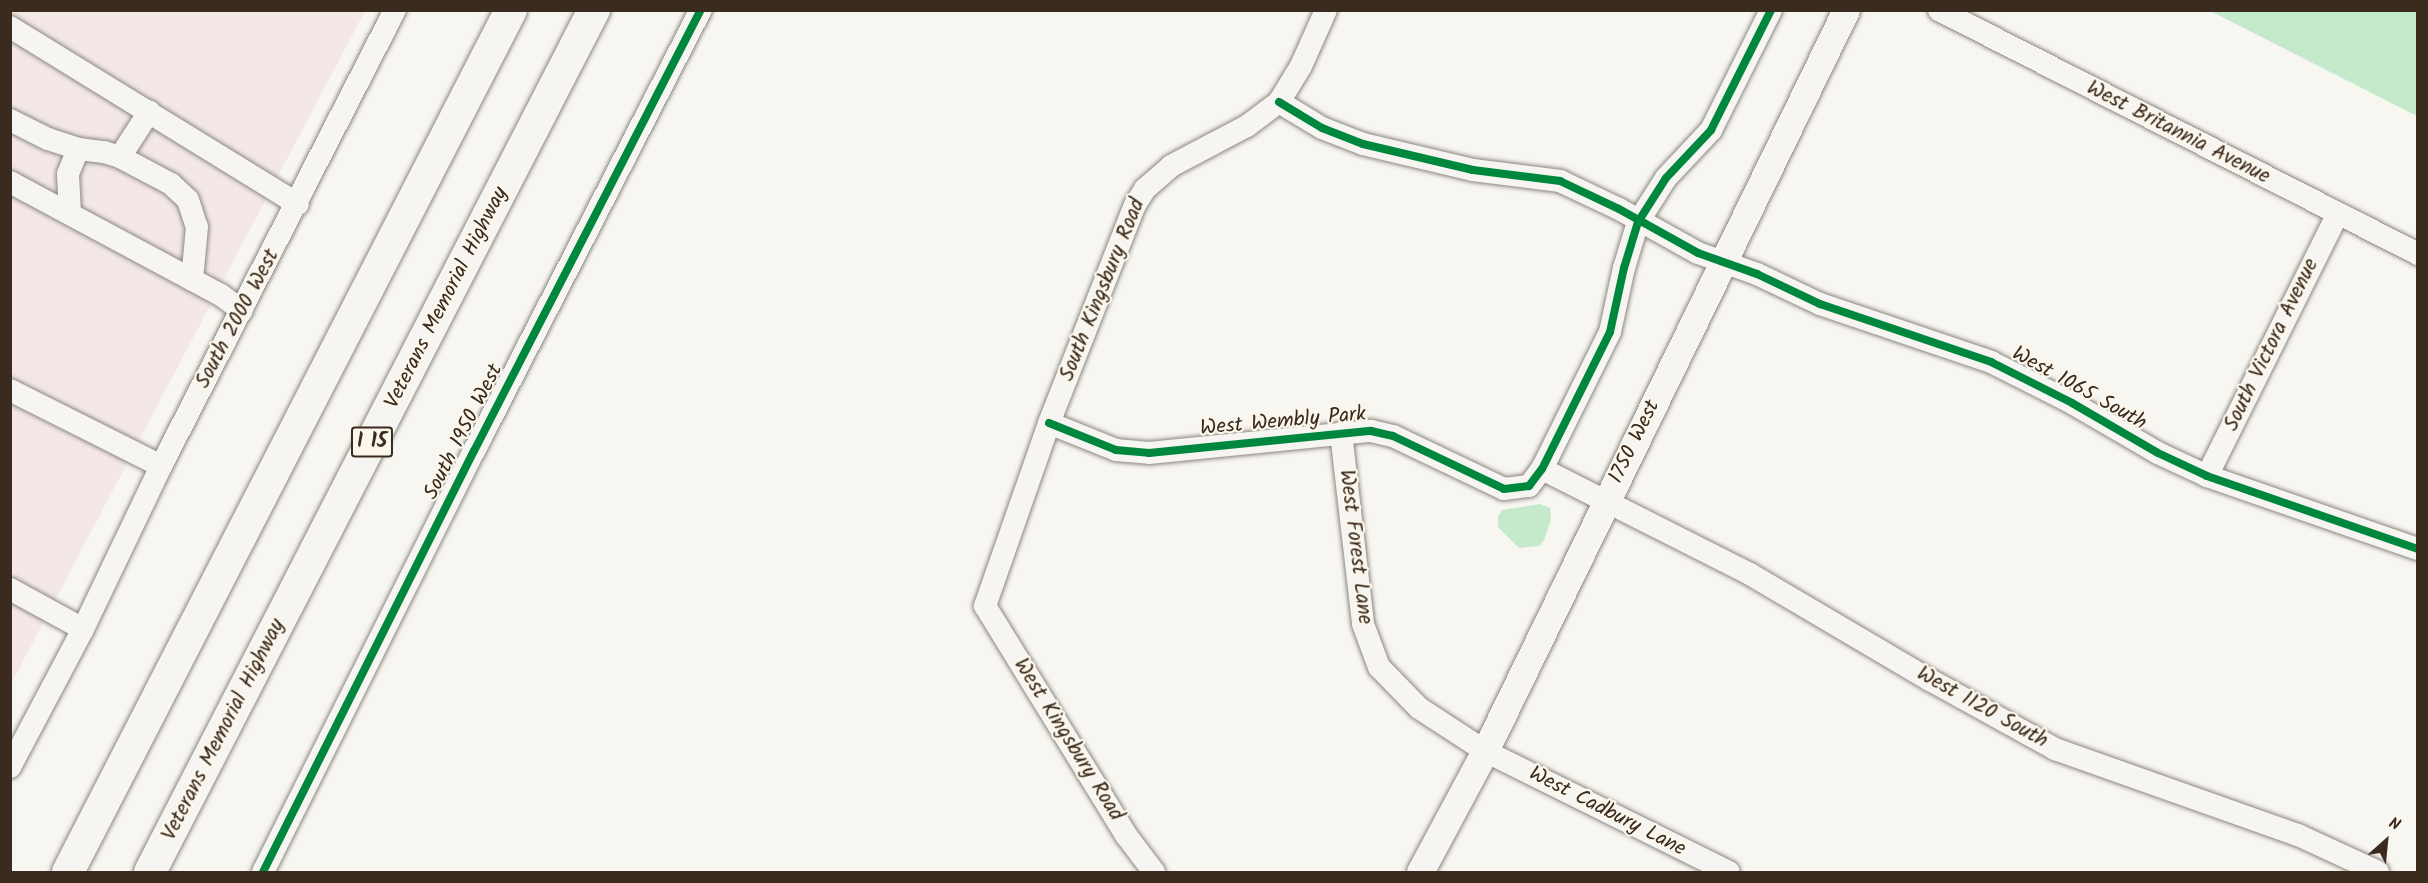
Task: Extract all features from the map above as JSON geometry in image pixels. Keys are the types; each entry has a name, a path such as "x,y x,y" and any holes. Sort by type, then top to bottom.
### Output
{"highway":[{"path":"68,873 511,10"},
{"name":"Veterans Memorial Highway","path":"150,873 594,10"}],"main road":[{"name":"1750 West","path":"1420,873 1485,751 1846,10"}],"street":[{"name":"South 2000 West","path":"10,767 83,629 161,466 298,204 395,10"},
{"name":"South 1950 West","path":"263,873 474,451 701,10"},
{"name":"South Kingsbury Road","path":"985,606 1048,423 1124,228 1145,189 1171,166 1247,126 1279,102 1297,73 1326,10"},
{"path":"1606,501 1542,469 1610,332 1626,260 1638,222 1666,178 1711,130 1771,10"},
{"name":"West Britannia Avenue","path":"1940,10 2337,215 2418,254"},
{"path":"10,27 298,204"},
{"name":"West 1065 South","path":"1279,102 1322,128 1364,144 1473,170 1560,181 1619,209 1638,222 1698,253 1757,274 1820,304 1991,362 2072,404 2158,453 2207,476 2418,549"},
{"path":"120,157 149,112"},
{"path":"10,120 48,139 78,149 104,152 120,157 171,184 188,200 197,227 192,280"},
{"path":"70,214 68,174 78,149"},
{"path":"10,182 221,295 242,312"},
{"name":"South Victora Avenue","path":"2207,476 2337,215"},
{"path":"10,390 161,466"},
{"name":"West Wembly Park","path":"1048,423 1116,450 1149,453 1371,431 1393,436 1494,485 1513,490 1529,486 1542,469"},
{"name":"West Forest Lane","path":"1341,433 1363,624 1379,667 1419,708 1485,751"},
{"name":"West 1120 South","path":"1606,501 1750,574 2055,749 2298,835 2378,873"},
{"path":"10,589 83,629"},
{"name":"West Kingsbury Road","path":"985,606 1126,834 1154,873"},
{"name":"West Cadbury Lane","path":"1485,751 1720,871"}],"shaded area":[{"path":"11,11 365,11 11,684"}],"green space":[{"path":"2210,11 2417,11 2417,116"},
{"path":"1540,504 1550,508 1551,520 1544,540 1539,546 1519,548 1498,527 1498,517 1502,510"}],"cycle path":[{"path":"263,872 474,451 701,10"},
{"path":"1049,423 1116,450 1149,453 1371,431 1393,436 1504,489 1529,486 1542,469 1610,332 1624,268 1638,222 1666,178 1711,130 1771,10"},
{"path":"1279,102 1322,128 1363,144 1473,170 1560,181 1619,209 1698,253 1757,274 1820,304 1991,362 2072,403 2158,453 2207,476 2418,549"}]}
